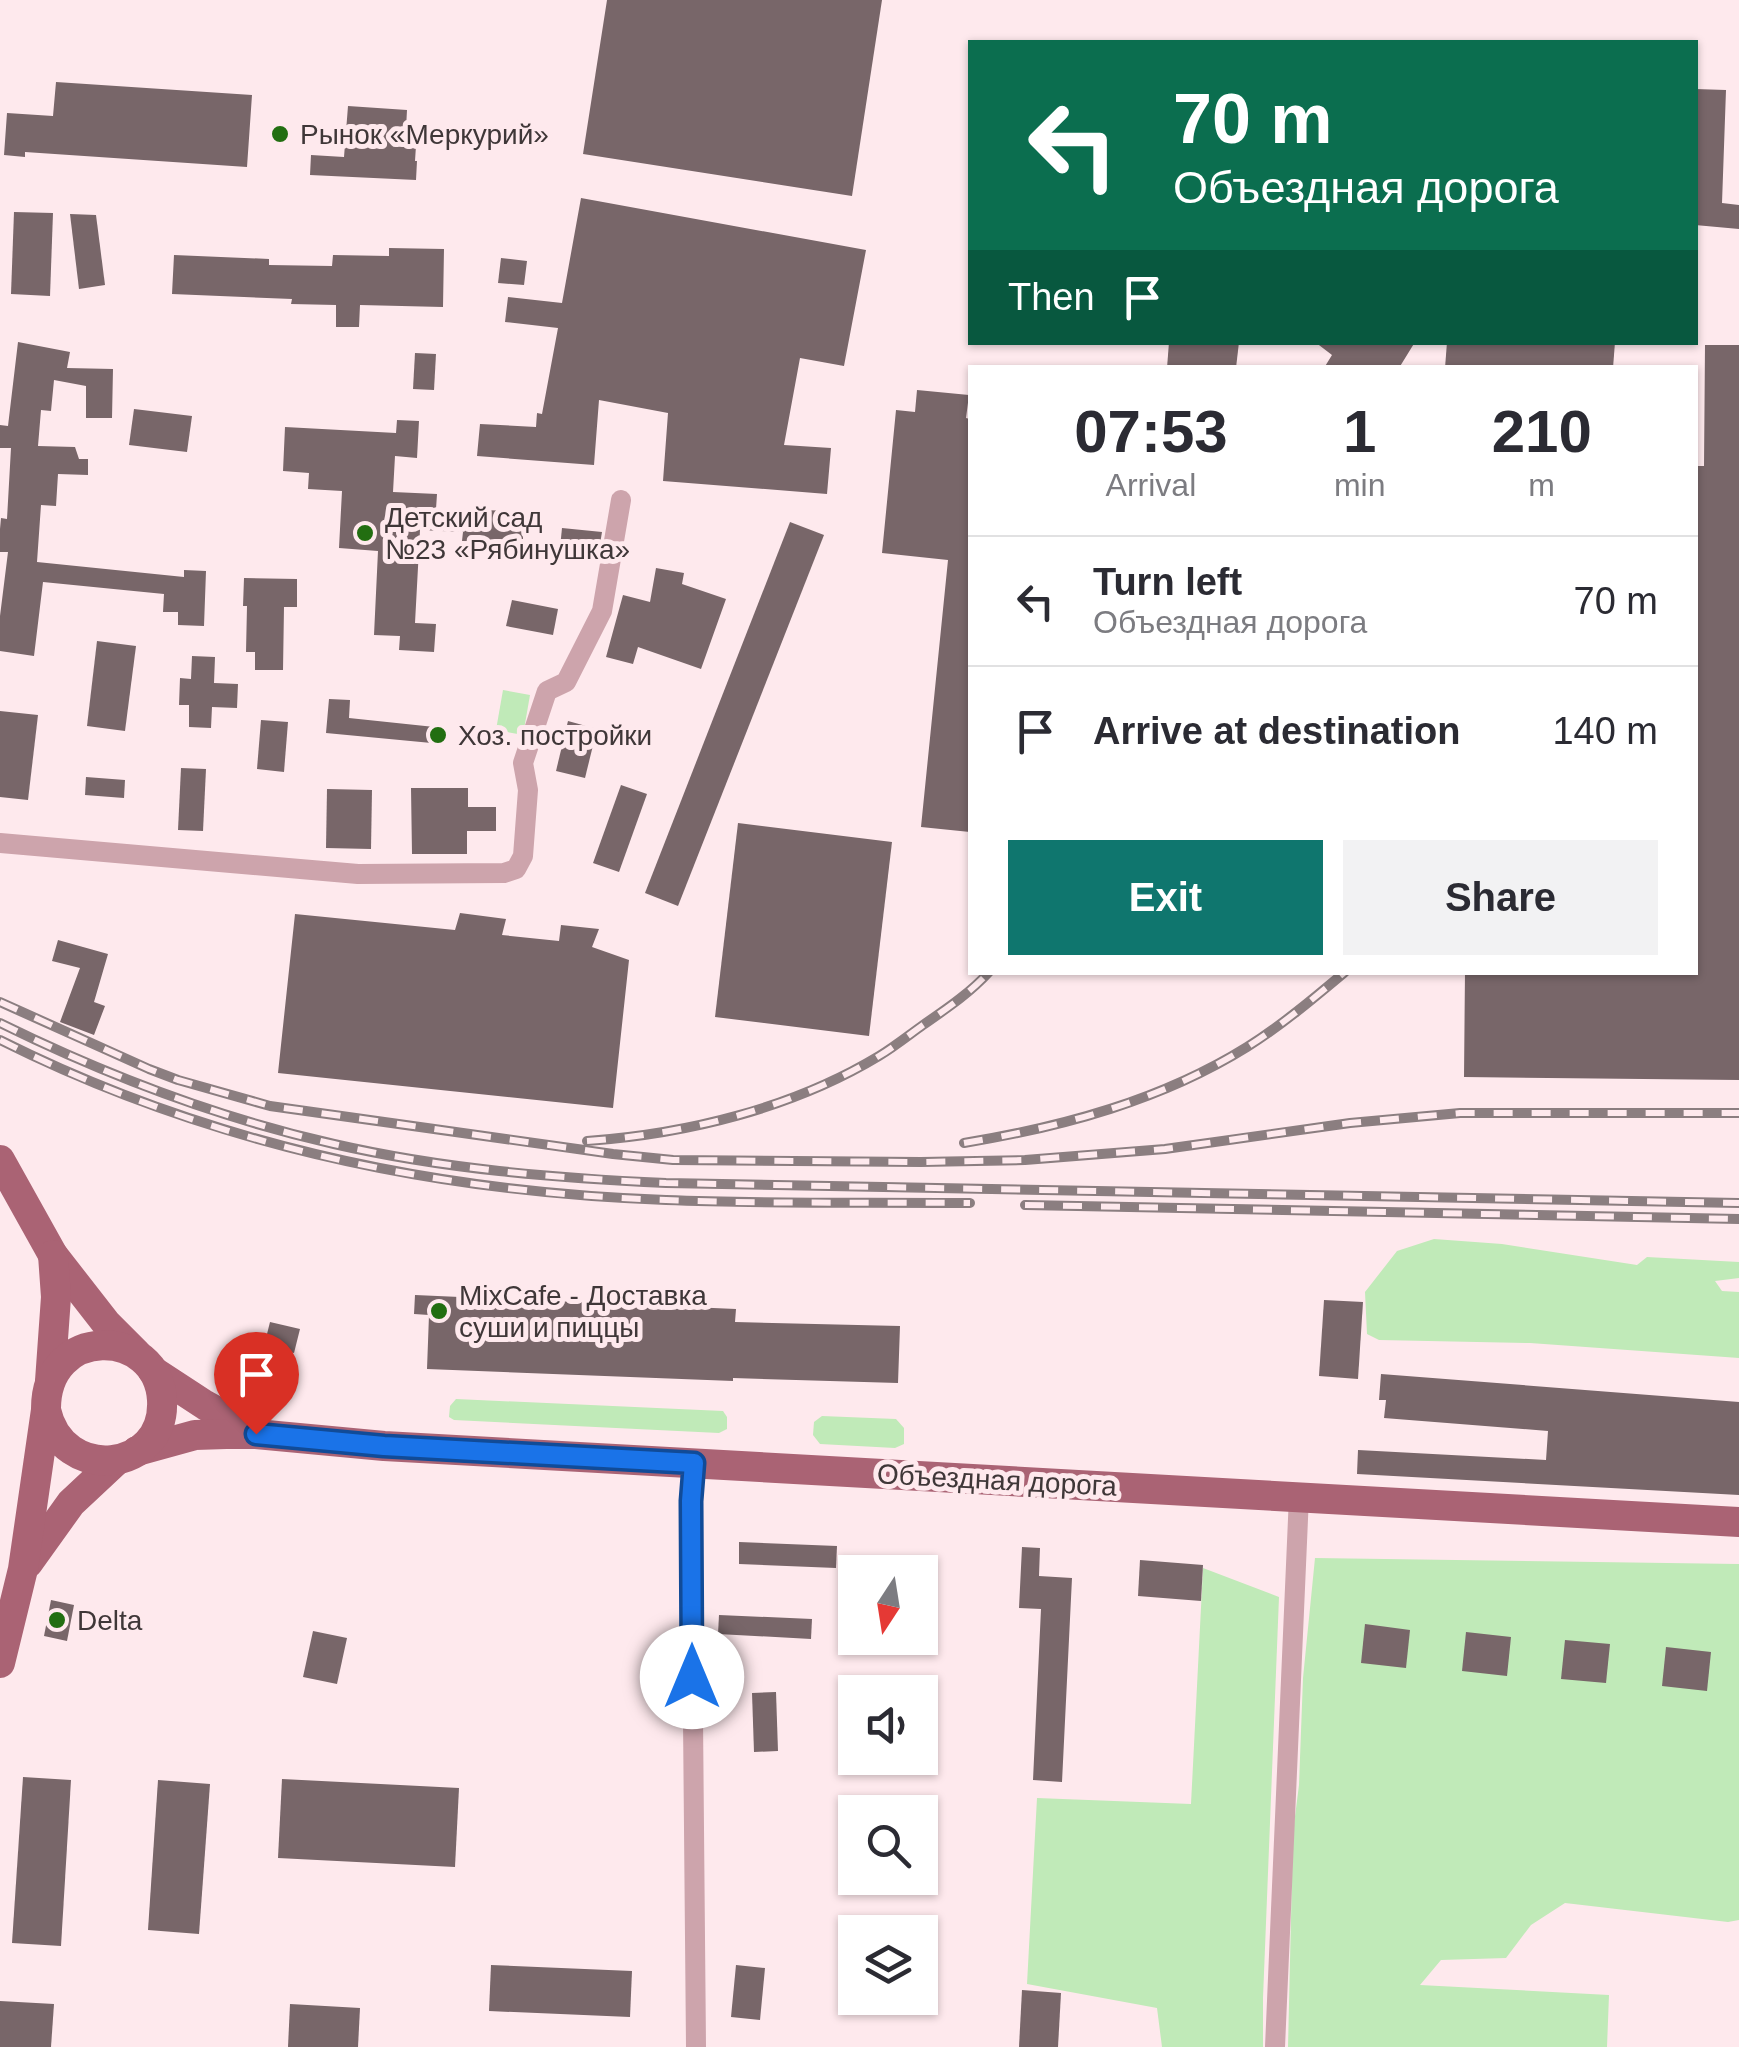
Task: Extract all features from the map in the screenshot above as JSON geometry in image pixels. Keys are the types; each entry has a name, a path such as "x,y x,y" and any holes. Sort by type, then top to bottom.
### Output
{"main road":[{"path":"0,1160 53,1255 106,1323 146,1363 162,1396 162,1414 155,1432 71,1503 24,1569"},
{"path":"0,1662 24,1569 48,1396 56,1297 53,1255"},
{"path":"127,1456 88,1459 71,1450 52,1429 48,1396 63,1362 82,1349 117,1346 256,1434"},
{"name":"Объездная дорога","path":"127,1456 195,1435 256,1434 398,1447 1739,1522"}],"street":[{"path":"0,843 358,874 504,873 516,869 524,856 528,790 524,763 547,691 566,682 602,610 621,500"},
{"path":"694,1463 691,1501 696,2047"},
{"path":"1275,2047 1299,1496"}],"green space":[{"path":"503,690 530,695 523,735 496,730"},
{"path":"1434,1239 1502,1244 1637,1265 1647,1257 1739,1262 1739,1278 1715,1281 1722,1291 1739,1292 1739,1358 1530,1343 1379,1340 1367,1334 1365,1292 1397,1251"},
{"path":"456,1399 723,1411 727,1429 719,1433 454,1420 449,1417 450,1406"},
{"path":"822,1416 896,1419 904,1428 904,1444 895,1448 820,1444 813,1435 814,1422"},
{"path":"1315,1558 1739,1564 1739,1920 1728,1922 1565,1903 1531,1925 1506,1958 1441,1960 1420,1985 1609,1995 1607,2047 1288,2047 1293,1832"},
{"path":"1203,1568 1279,1597 1263,2047 1162,2047 1157,2008 1027,1984 1037,1798 1191,1804"}],"building":[{"path":"607,0 882,0 852,196 583,154"},
{"path":"56,82 252,95 247,167 25,152 25,157 4,155 7,113 53,116"},
{"path":"1698,89 1726,90 1722,203 1739,205 1739,229 1698,225"},
{"path":"348,106 407,110 406,129 417,130 416,180 310,175 311,155 344,157"},
{"path":"581,198 866,250 844,366 800,358 784,445 831,448 827,494 663,481 668,413 599,400 594,465 477,456 480,424 536,427 537,413 542,414 558,328 505,322 508,297 562,303"},
{"path":"14,212 53,213 50,296 11,294"},
{"path":"70,214 96,215 105,285 79,289"},
{"path":"389,248 444,249 443,307 360,305 359,327 336,327 336,305 291,304 292,299 172,294 174,255 269,259 269,265 332,266 333,255 389,256"},
{"path":"501,258 527,261 524,285 498,283"},
{"path":"18,342 70,352 67,368 113,369 112,418 86,418 86,386 54,380 51,411 41,410 38,446 75,447 79,459 88,459 88,475 58,474 56,506 41,505 37,562 184,577 184,570 206,571 204,626 178,625 178,612 163,612 164,594 43,582 34,656 0,651 8,552 0,552 0,529 1,518 7,519 11,448 0,448 0,425 8,426"},
{"path":"1169,345 1239,345 1236,365 1167,365"},
{"path":"1319,345 1413,345 1401,365 1326,365 1332,355"},
{"path":"1447,345 1615,345 1613,365 1445,365"},
{"path":"1705,345 1739,345 1739,1080 1464,1077 1465,975 1698,975 1698,466 1704,466"},
{"path":"415,353 436,354 434,390 413,389"},
{"path":"917,390 968,395 968,832 921,827 948,560 882,553 896,410 915,412"},
{"path":"134,409 192,416 187,452 129,445"},
{"path":"397,420 419,421 417,458 395,456 393,492 437,494 436,509 523,511 523,542 462,541 463,532 420,530 415,623 436,624 434,652 399,650 400,636 374,635 378,551 339,548 342,491 308,489 309,473 283,471 285,427 396,433"},
{"path":"790,522 824,535 678,906 645,893"},
{"path":"562,528 602,532 597,562 559,558"},
{"path":"656,568 684,573 682,584 726,599 701,669 638,647 633,664 606,657 623,595 650,602"},
{"path":"244,578 297,579 297,607 284,607 283,670 255,670 255,652 246,652"},
{"path":"512,600 558,609 553,635 506,626"},
{"path":"97,641 136,646 125,731 87,726"},
{"path":"192,656 215,657 214,683 238,684 237,708 212,707 211,728 189,727 189,705 179,705 180,678 191,679"},
{"path":"329,699 350,700 349,718 444,728 442,744 326,733"},
{"path":"0,711 38,715 28,800 0,797"},
{"path":"261,720 288,722 284,772 257,769"},
{"path":"568,721 597,729 585,778 556,771"},
{"path":"181,768 206,769 203,831 178,830"},
{"path":"86,777 125,780 124,798 85,795"},
{"path":"621,785 647,794 619,872 593,863"},
{"path":"411,788 468,788 468,807 496,807 496,831 467,831 467,854 412,854"},
{"path":"327,789 372,790 371,849 326,848"},
{"path":"738,823 892,842 869,1036 715,1017"},
{"path":"460,913 506,919 502,935 559,941 561,925 599,929 592,947 629,960 613,1108 278,1073 295,914 455,930"},
{"path":"58,940 108,954 94,1002 105,1006 94,1035 60,1022 80,968 52,961"},
{"path":"415,1295 736,1309 735,1322 900,1326 898,1383 427,1369 429,1315 414,1314"},
{"path":"1324,1300 1363,1302 1358,1379 1319,1376"},
{"path":"270,1322 300,1329 294,1353 264,1346"},
{"path":"1381,1374 1739,1402 1739,1495 1357,1474 1358,1450 1546,1460 1548,1431 1384,1418 1386,1400 1379,1400"},
{"path":"739,1542 837,1546 836,1568 739,1564"},
{"path":"1022,1547 1040,1548 1039,1576 1072,1578 1062,1782 1033,1780 1041,1609 1019,1608"},
{"path":"1140,1560 1203,1565 1201,1601 1138,1596"},
{"path":"51,1600 74,1605 67,1641 44,1636"},
{"path":"719,1615 812,1619 811,1639 718,1634"},
{"path":"1365,1624 1410,1630 1406,1668 1361,1663"},
{"path":"313,1631 347,1638 337,1684 303,1677"},
{"path":"1466,1632 1511,1637 1507,1676 1462,1671"},
{"path":"1565,1640 1610,1644 1606,1683 1561,1679"},
{"path":"1666,1647 1711,1652 1707,1691 1662,1686"},
{"path":"776,1692 778,1751 754,1752 752,1693"},
{"path":"23,1777 71,1780 61,1946 12,1943"},
{"path":"282,1779 459,1788 455,1867 278,1858"},
{"path":"158,1780 210,1784 199,1934 148,1930"},
{"path":"491,1965 632,1971 630,2017 489,2011"},
{"path":"736,1965 765,1968 760,2020 731,2017"},
{"path":"1022,1990 1061,1993 1058,2047 1019,2047"},
{"path":"0,2001 54,2004 51,2047 0,2047"},
{"path":"290,2004 360,2008 358,2047 288,2047"}],"railway":[{"path":"587,1141 701,1125 811,1090 890,1049 986,975"},
{"path":"964,1143 1074,1120 1181,1082 1260,1039 1341,975"},
{"path":"0,1002 149,1069 270,1106 673,1160 1025,1160 1165,1149 1350,1123 1460,1113 1739,1113"},
{"path":"0,1023 122,1077 248,1121 375,1153 499,1171 666,1183 1739,1203"},
{"path":"0,1040 79,1077 242,1135 408,1174 579,1195 666,1200 970,1203"},
{"path":"1025,1205 1739,1219"}],"place":[{"name":"Рынок «Меркурий»","path":"280,134"},
{"name":"Детский сад №23 «Рябинушка»","path":"365,533"},
{"name":"Хоз. постройки","path":"438,735"},
{"name":"MixCafe - Доставка суши и пиццы","path":"439,1311"},
{"name":"Delta","path":"57,1620"}],"route":[{"path":"256,1434 384,1446 694,1463 692,1677"}]}
